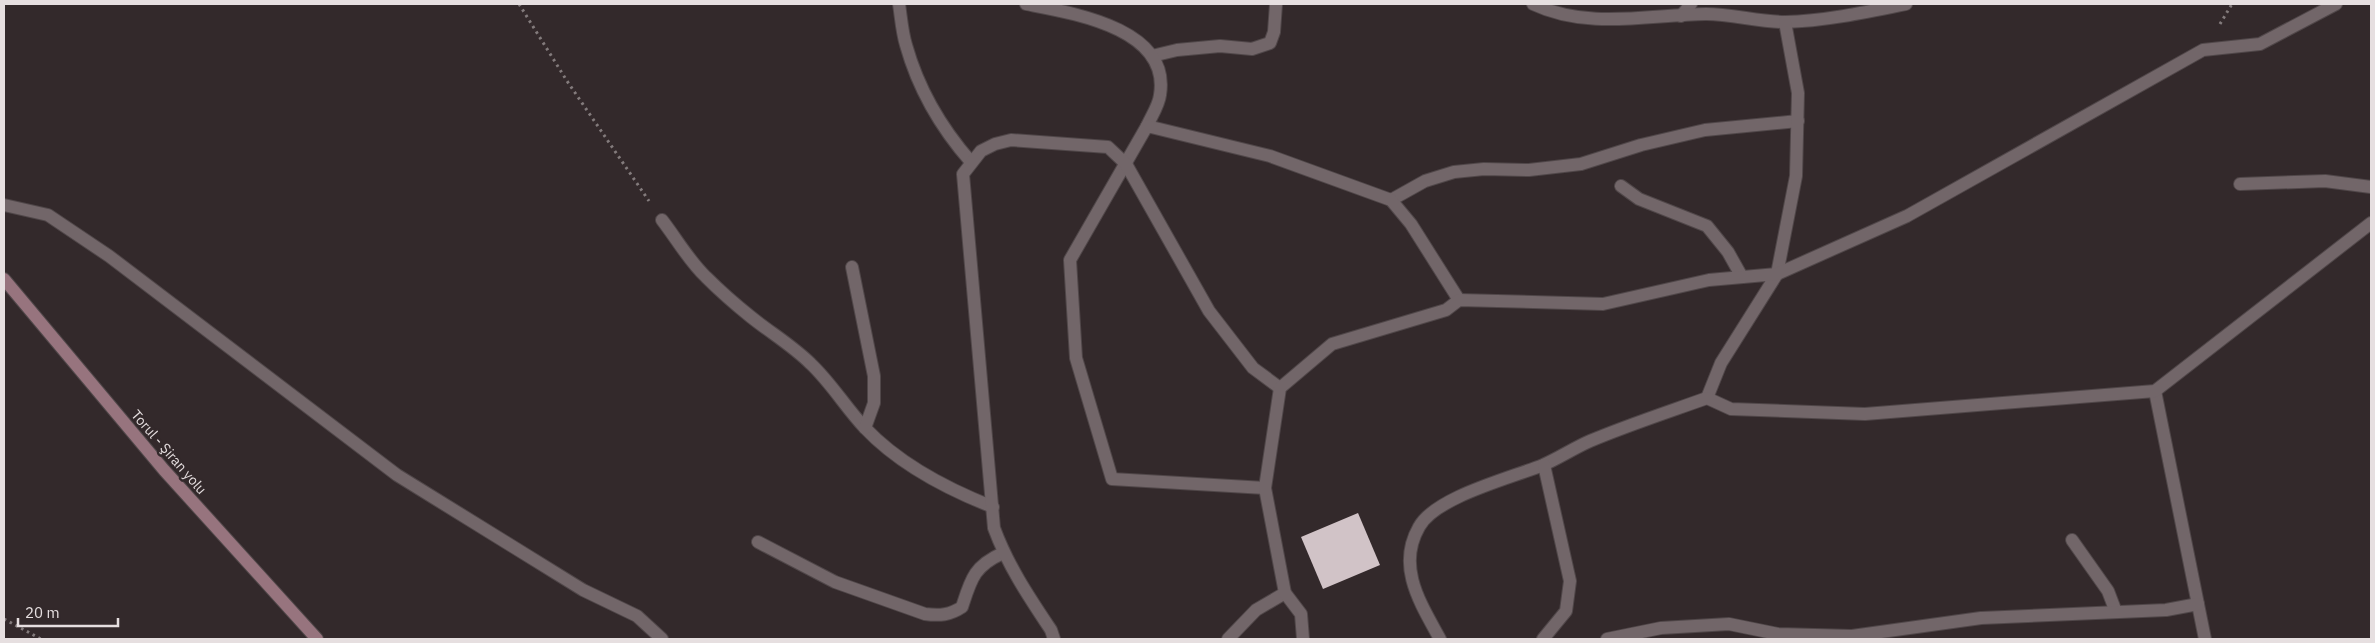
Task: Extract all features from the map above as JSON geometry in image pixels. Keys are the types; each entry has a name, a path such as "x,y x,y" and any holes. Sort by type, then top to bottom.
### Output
{"main road":[{"name":"Torul - Şiran yolu","path":"4,279 164,470 317,639"}],"street":[{"path":"899,4 906,45 920,85 954,142 971,162"},
{"path":"1026,4 1085,16 1140,40 1152,56 1159,72 1160,95 1147,126 1070,260 1076,358 1112,479 1265,488"},
{"path":"1152,56 1177,50 1220,46 1252,49 1270,43 1274,32 1276,4"},
{"path":"1533,4 1568,16 1594,20 1706,14 1784,22 1865,12 1906,4"},
{"path":"1681,16 1691,4"},
{"path":"1303,639 1301,614 1285,593 1265,488 1280,388 1332,344 1446,310 1460,300 1603,304 1709,280 1777,274 1907,216 2203,50 2260,44 2336,4"},
{"path":"1707,398 1721,363 1777,274 1796,176 1798,121 1798,93 1784,22"},
{"path":"1391,200 1425,181 1454,172 1484,168 1529,170 1581,164 1641,144 1705,130 1798,121"},
{"path":"1147,126 1270,156 1391,200 1411,224 1460,300"},
{"path":"1054,639 1051,630 1015,576 1003,553 994,528 963,174 971,162 981,151 995,144 1011,140 1108,147 1126,164 1209,311 1253,368 1280,388"},
{"path":"2240,184 2325,181 2371,188"},
{"path":"1621,186 1640,199 1707,226 1728,252 1742,277"},
{"path":"4,205 48,215 110,256 397,475 582,590 637,616 662,639"},
{"path":"662,220 704,275 751,317 783,339 812,364 840,395 865,428 894,454 927,477 960,494 993,507"},
{"path":"1440,639 1415,590 1409,573 1410,552 1419,526 1436,509 1453,499 1544,464 1590,441 1707,398 1731,409 1865,414 2155,391 2371,223"},
{"path":"852,267 874,376 874,403 865,428"},
{"path":"2155,391 2205,639"},
{"path":"1543,639 1566,611 1570,581 1544,464"},
{"path":"2072,540 2108,591 2116,612"},
{"path":"758,542 834,582 936,616 948,614 962,607 971,578 976,571 1003,553"},
{"path":"1228,639 1256,610 1285,593"},
{"path":"1608,639 1661,628 1729,624 1778,634 1852,636 1981,618 2166,610 2198,604"}],"path":[{"path":"519,4 567,82 662,220"},
{"path":"4,619 41,639"}],"building":[{"path":"1358,513 1380,565 1323,589 1301,537"}]}
